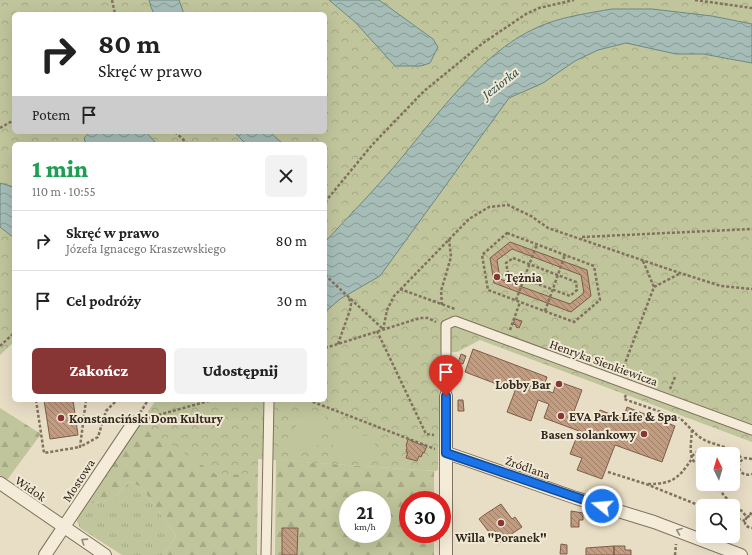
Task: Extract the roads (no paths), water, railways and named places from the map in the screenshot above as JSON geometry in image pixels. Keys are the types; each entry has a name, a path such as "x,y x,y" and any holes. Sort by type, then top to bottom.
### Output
{"street":[{"name":"Henryka Sienkiewicza","path":"446,396 446,325 455,321 752,430"},
{"path":"446,396 446,555"},
{"path":"266,555 269,402"},
{"name":"Mostowa","path":"45,555 134,422"},
{"name":"Źródlana","path":"446,453 576,498 654,522 741,555"},
{"name":"Widok","path":"0,483 105,555"}],"water":[{"path":"149,0 179,0 183,12 153,12"},
{"path":"329,0 379,0 433,39 438,47 430,63 421,66 395,66 355,22"},
{"name":"Jeziorka","path":"612,9 652,9 712,16 752,24 752,63 703,54 676,54 626,43 598,50 575,61 543,83 509,98 380,276 340,299 327,310 327,240 402,158 436,115 474,73 494,55 515,39 538,27 565,18"},
{"path":"88,134 148,134 155,142 85,142 84,138"},
{"path":"236,134 272,134 281,142 244,142"},
{"path":"0,183 12,186 12,236 0,227"}],"place":[{"name":"Tężnia","path":"497,277"},
{"name":"Lobby Bar","path":"559,384"},
{"name":"EVA Park Life & Spa","path":"561,416"},
{"name":"Konstanciński Dom Kultury","path":"61,418"},
{"name":"Basen solankowy","path":"644,434"},
{"name":"Willa \"Poranek\"","path":"501,523"}]}
